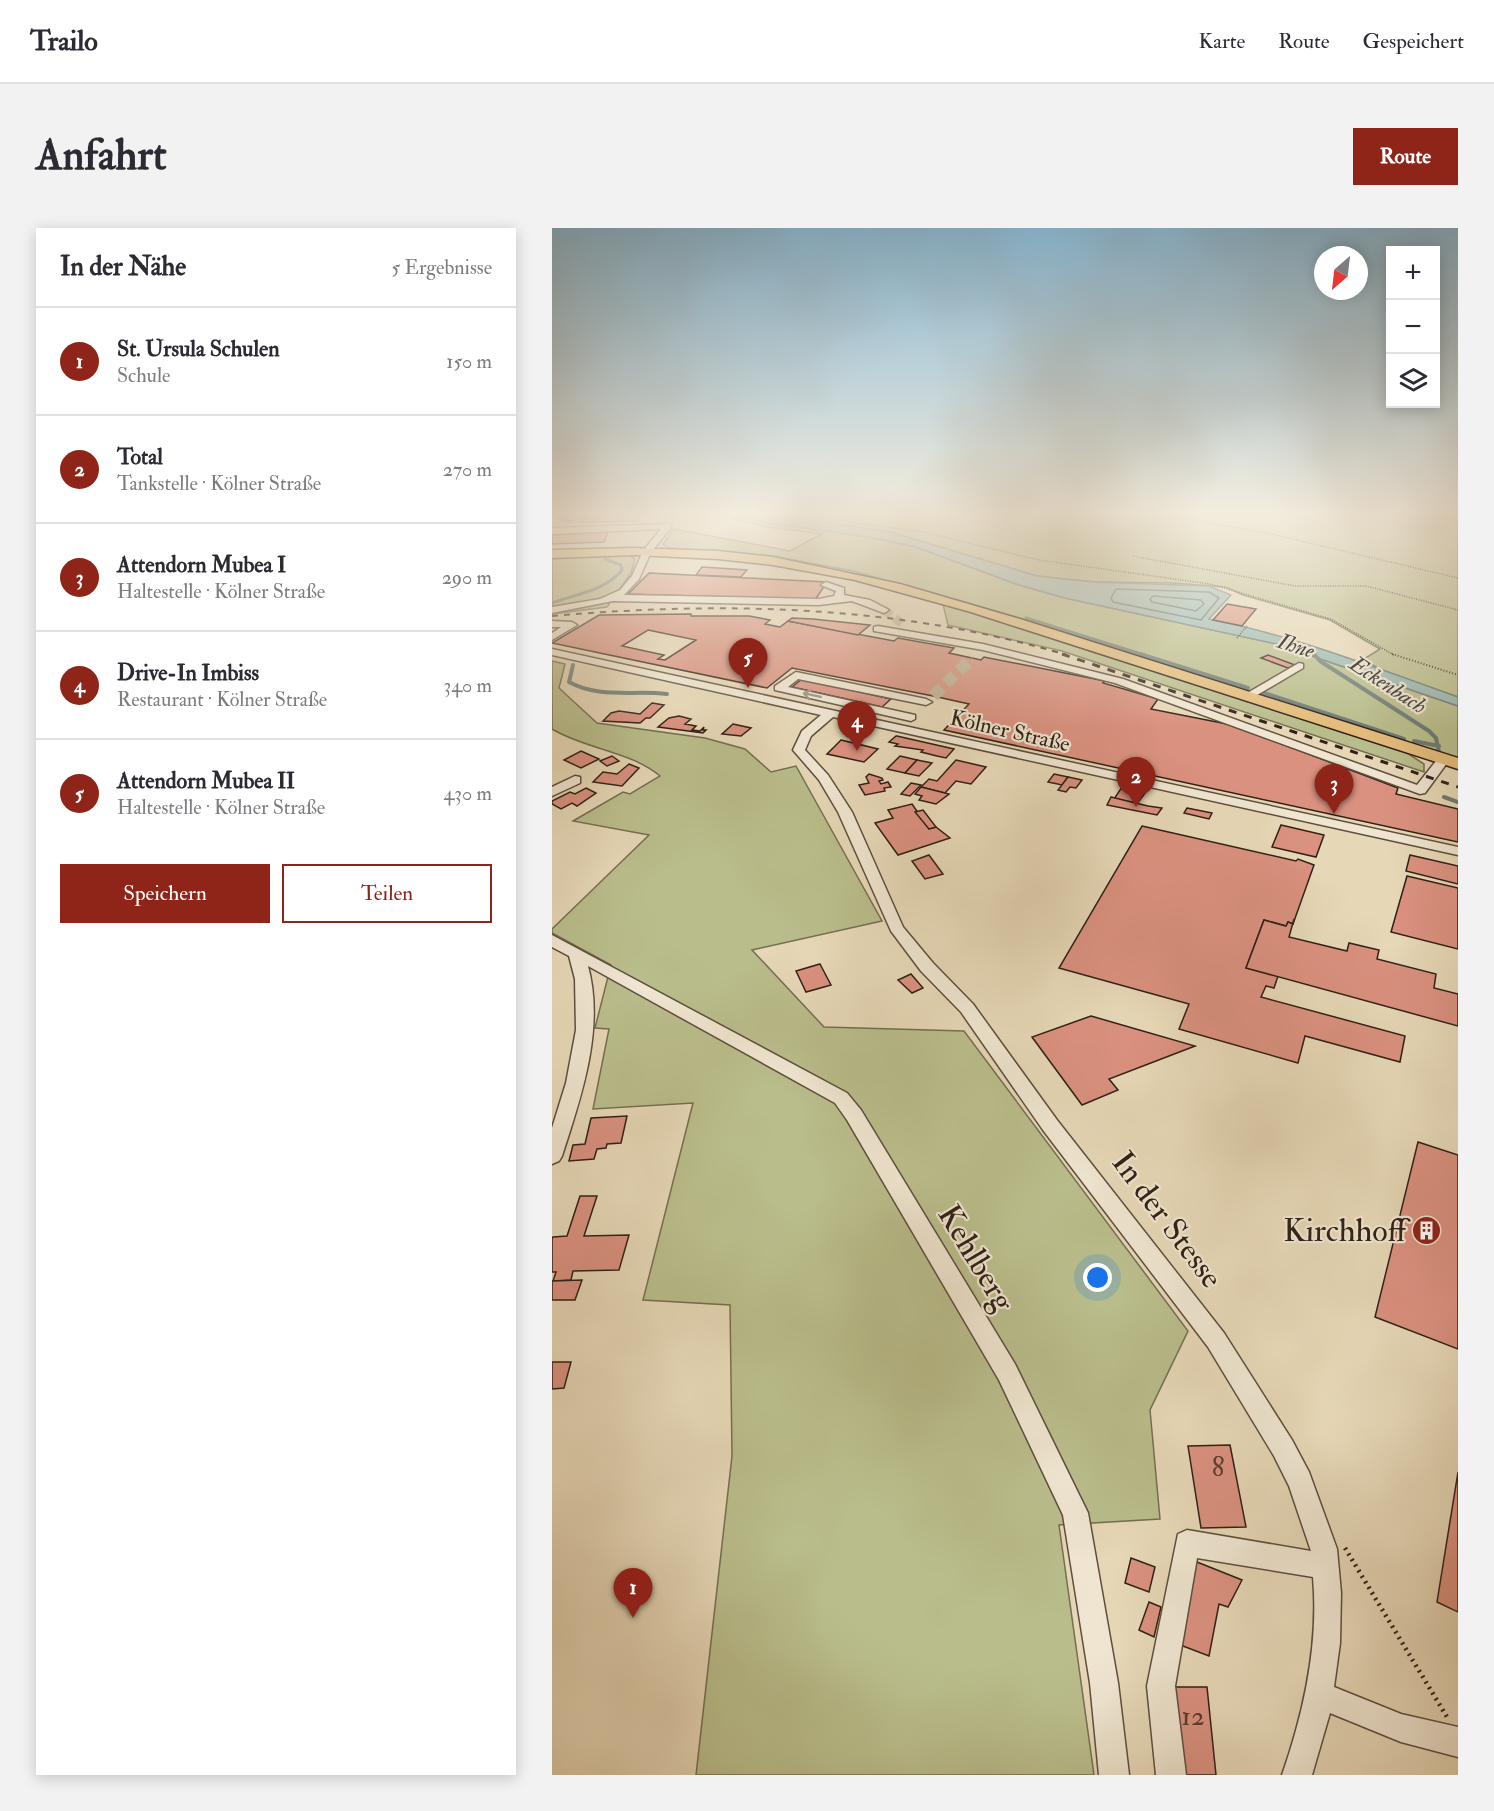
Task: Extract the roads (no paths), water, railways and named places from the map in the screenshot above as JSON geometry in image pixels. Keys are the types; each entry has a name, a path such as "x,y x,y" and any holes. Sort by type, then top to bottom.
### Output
{"main road":[{"path":"891,585 1007,618 1451,762"}],"street":[{"path":"612,598 623,592 629,585"},
{"path":"827,585 841,590 839,596"},
{"path":"552,610 612,598 819,602 839,596 862,600 884,610"},
{"path":"552,624 572,625 552,637"},
{"path":"904,625 925,638"},
{"path":"878,629 983,647 1119,681 1420,790 1451,762"},
{"path":"972,658 983,647"},
{"name":"Kölner Straße","path":"552,652 1458,851"},
{"path":"1248,696 1299,666"},
{"path":"898,728 911,717 929,699 796,675 779,688 911,717"},
{"name":"In der Stesse","path":"831,713 804,735 800,740 799,750 825,778 845,812 896,928 927,967 967,1008 1050,1125 1216,1340 1283,1448 1300,1481 1324,1550 1328,1593 1326,1643 1319,1695 1312,1731 1297,1775"},
{"path":"552,792 575,780"},
{"name":"Kehlberg","path":"552,940 577,956 841,1098 854,1115 1007,1372 1075,1513 1104,1683 1114,1775"},
{"path":"552,1156 585,1032 585,990 583,972 577,956"},
{"path":"1171,1775 1161,1686 1187,1543 1326,1566"},
{"path":"1319,1695 1401,1728 1458,1742"}],"water":[{"name":"Ihne","path":"1020,585 1209,586 1231,595 1209,619 1273,634 1366,664 1458,697 1458,706 1277,644 1065,598"}],"waterway":[{"path":"552,603 603,585"},
{"path":"1026,618 1144,655"},
{"path":"1140,654 1248,688"},
{"name":"Eckenbach","path":"1314,654 1320,661 1429,731 1436,738 1438,746"},
{"path":"573,665 569,682 581,687 617,693 667,694"},
{"path":"1264,693 1404,739"},
{"path":"1414,741 1438,746"},
{"name":"Eckenbach","path":"1438,746 1439,752"},
{"name":"Eckenbach","path":"1444,797 1458,802"}],"tunnel":[{"path":"884,610 904,625"},
{"path":"933,696 972,658"}],"railway":[{"path":"552,616 682,609 811,611 940,626 1004,638 1067,655"},
{"path":"1062,654 1458,787"}],"place":[{"name":"Attendorn Mubea II","path":"748,688"},
{"name":"Drive-In Imbiss","path":"857,751"},
{"name":"Total","path":"1136,807"},
{"name":"Attendorn Mubea I","path":"1334,814"},
{"name":"Kirchhoff","path":"1427,1231"},
{"name":"St. Ursula Schulen","path":"633,1618"}]}
